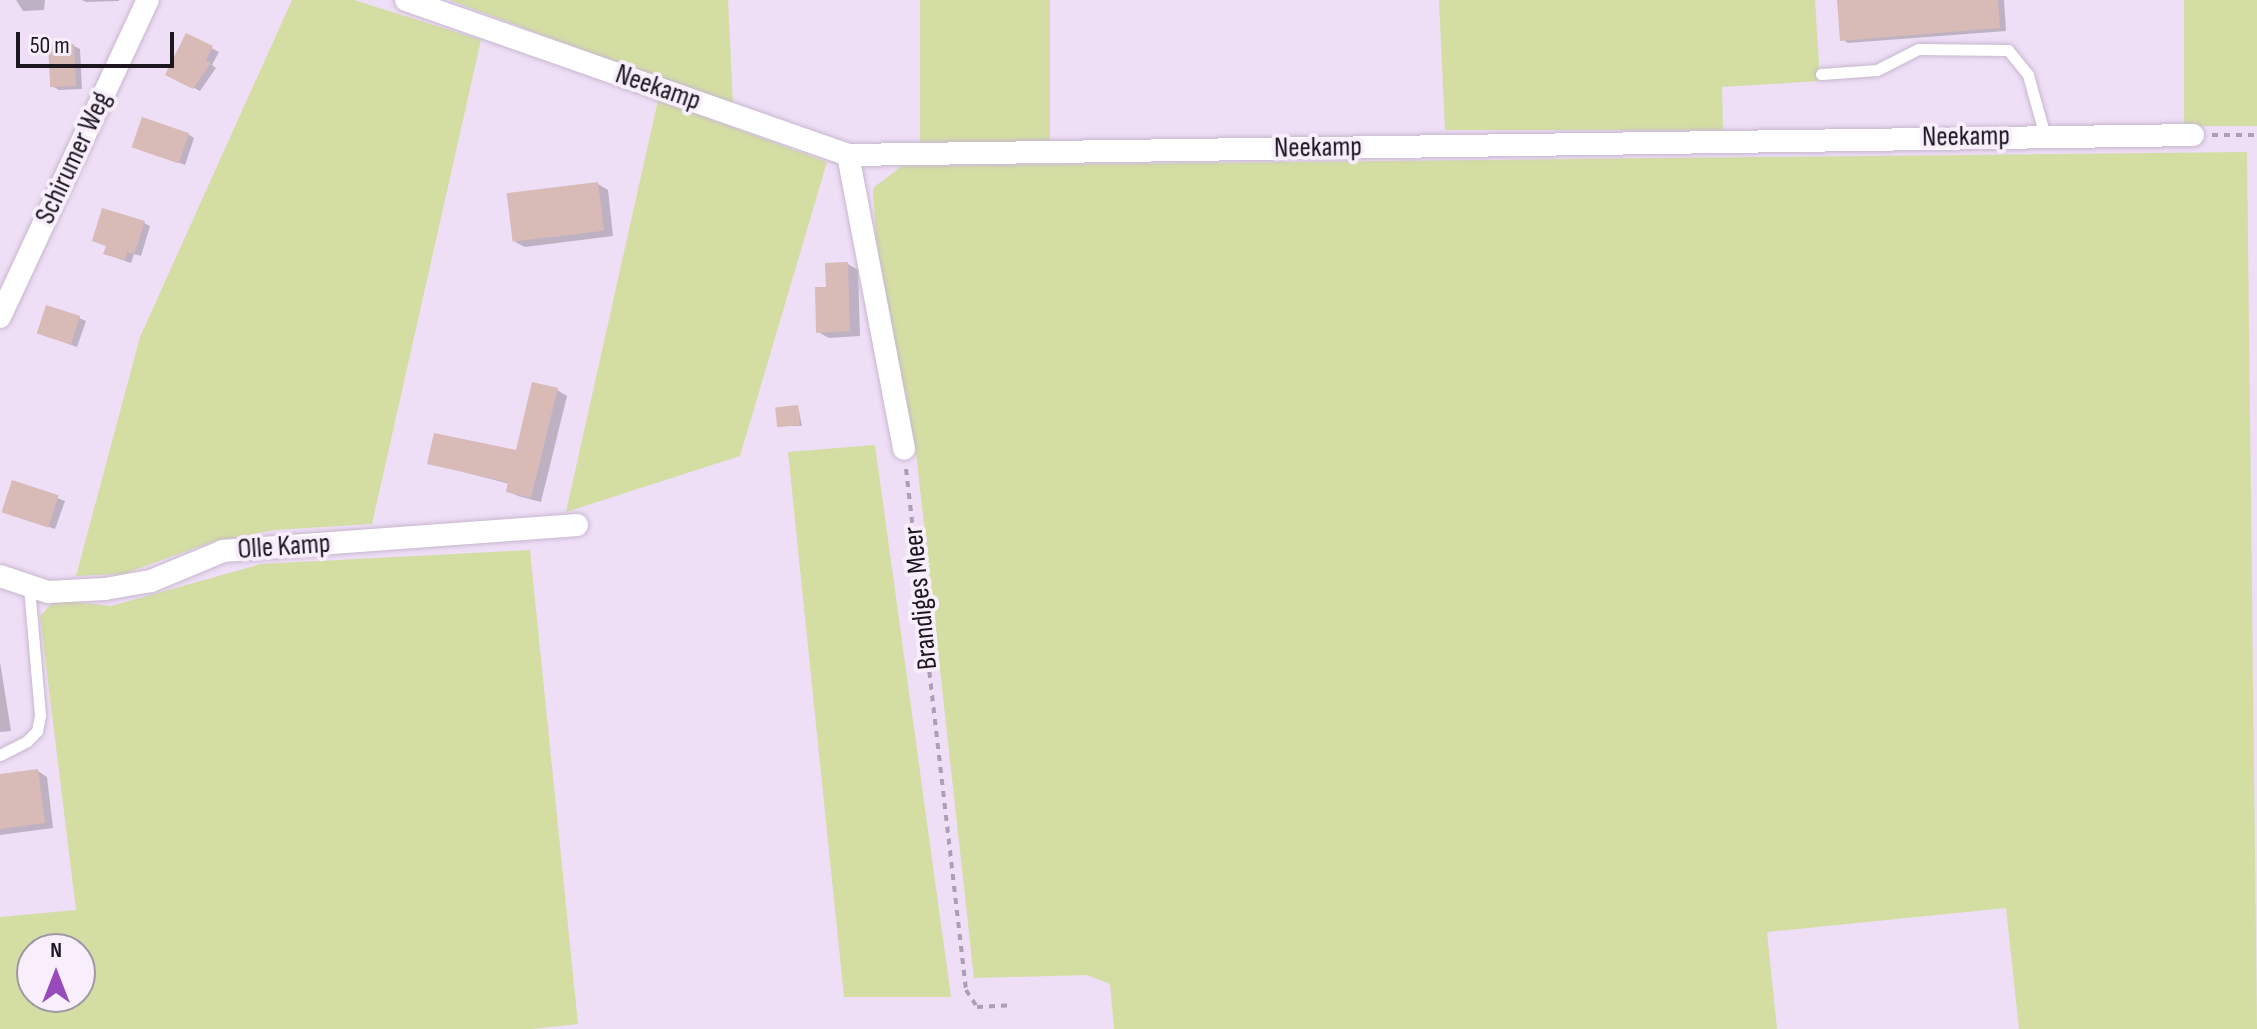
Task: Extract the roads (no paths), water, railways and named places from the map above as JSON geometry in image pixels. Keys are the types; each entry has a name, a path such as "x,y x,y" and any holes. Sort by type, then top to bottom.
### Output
{"street":[{"name":"Schirumer Weg","path":"0,317 148,0"},
{"name":"Neekamp","path":"406,0 848,155 2193,135"},
{"path":"848,155 904,449"},
{"name":"Olle Kamp","path":"0,576 48,592 151,581 223,551 577,525"}],"lane":[{"path":"1821,74 1877,70 1918,49 2008,50 2028,75 2045,136"},
{"path":"0,755 27,741 37,731 40,715 29,586"}]}
